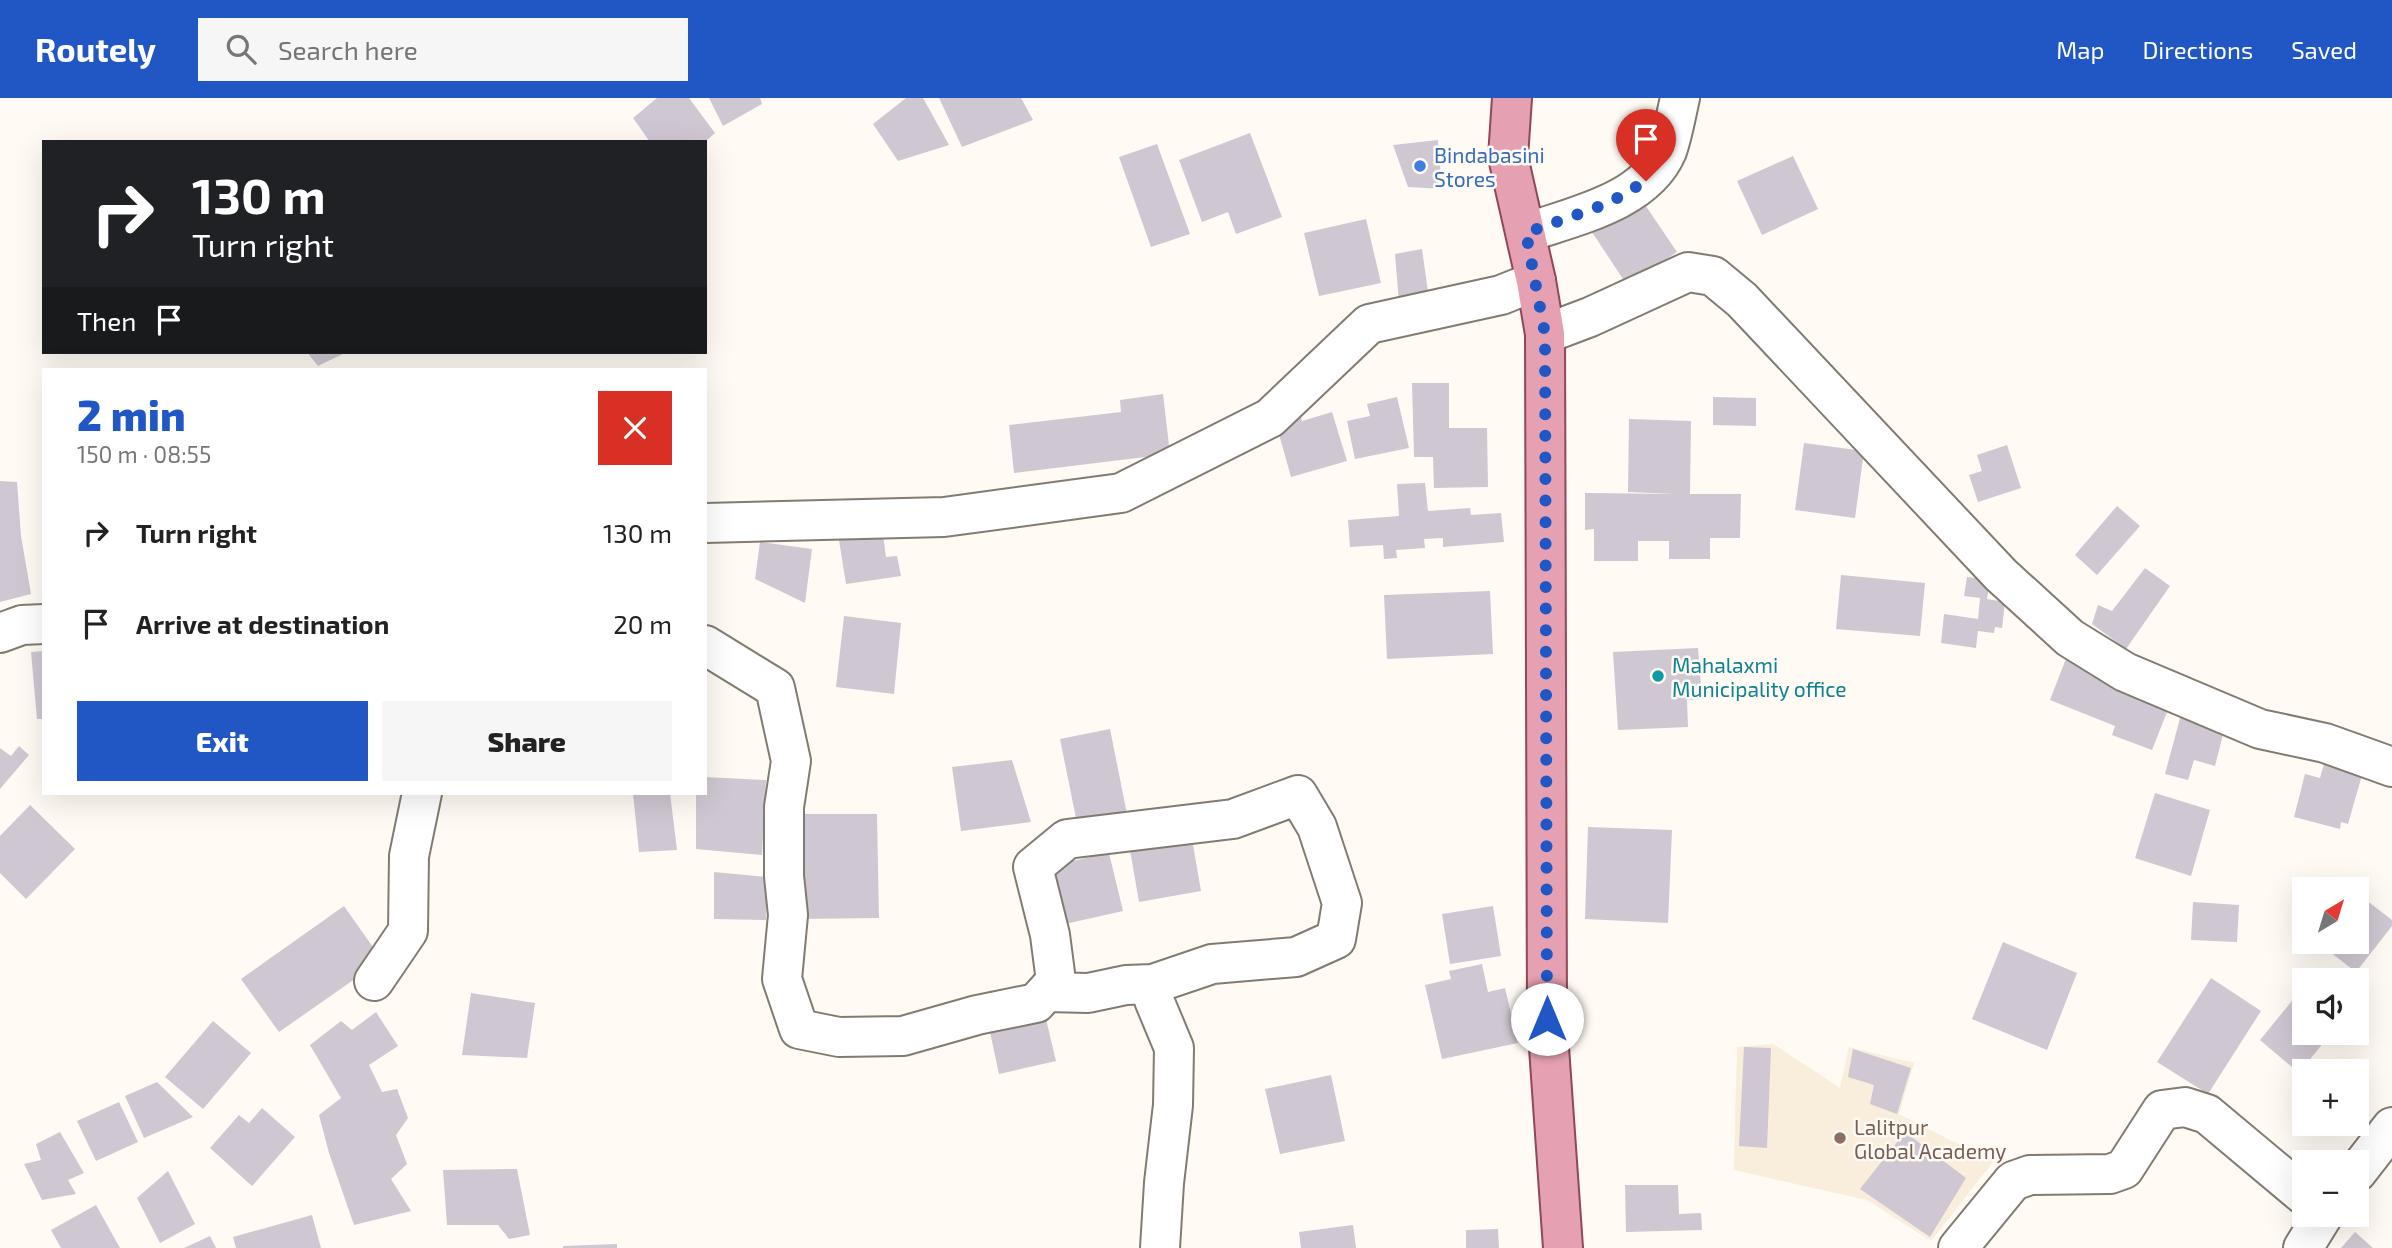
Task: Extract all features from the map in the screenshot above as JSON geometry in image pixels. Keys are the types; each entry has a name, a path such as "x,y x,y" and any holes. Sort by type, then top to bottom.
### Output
{"main road":[{"path":"1512,98 1508,157 1545,334 1547,1019 1563,1248"}],"street":[{"path":"1526,233 1609,203 1646,181 1667,152 1680,98"},
{"path":"1545,334 1590,317 1688,272 1713,276 1742,300 2001,575 2070,638 2124,672 2260,729 2325,743 2392,767"},
{"path":"707,523 944,517 1121,494 1270,418 1370,324 1501,295 1536,281"},
{"path":"0,633 22,625 42,624"},
{"path":"707,646 775,688 791,761 784,807 784,876 788,915 782,979 799,1029 839,1037 903,1036 977,1015 1036,1003 1056,981 1050,935 1033,867 1067,839 1233,819 1298,795 1317,827 1342,904 1336,939 1296,957 1212,964 1153,984 1126,985 1088,993 1047,992"},
{"path":"374,981 408,931 409,856 422,795"},
{"path":"1153,984 1154,1000 1174,1048 1173,1105 1160,1248"},
{"path":"1958,1248 2013,1181 2030,1175 2110,1174 2124,1169 2162,1110 2185,1107 2207,1114 2292,1185"},
{"path":"2369,1160 2388,1140"},
{"path":"2303,1248 2316,1227"}],"shaded area":[{"name":"Lalitpur Global Academy","path":"1773,1044 1840,1088 1849,1047 1914,1063 1899,1114 1993,1162 1931,1241 1867,1200 1734,1170 1737,1047"}],"building":[{"path":"657,98 689,98 715,133 707,140 649,140 633,118"},
{"path":"709,98 760,98 762,104 723,126"},
{"path":"906,98 923,98 949,145 898,161 873,124"},
{"path":"939,98 1021,98 1033,120 962,147"},
{"path":"1250,133 1282,217 1236,234 1228,212 1202,222 1179,160"},
{"name":"Bindabasini Stores","path":"1438,140 1442,189 1408,187 1393,145"},
{"path":"1157,144 1190,234 1151,247 1119,157"},
{"path":"1793,156 1818,209 1762,235 1737,181"},
{"path":"1637,193 1677,252 1627,285 1588,226"},
{"path":"1366,219 1381,283 1319,296 1304,233"},
{"path":"1422,249 1429,299 1399,303 1395,254"},
{"path":"309,354 343,354 318,366"},
{"path":"1412,383 1449,383 1449,428 1487,428 1488,487 1434,488 1433,457 1414,457"},
{"path":"1163,394 1170,454 1014,473 1009,425 1121,412 1120,400"},
{"path":"1397,397 1409,448 1355,459 1347,421 1370,416 1367,404"},
{"path":"1713,397 1756,398 1756,426 1713,425"},
{"path":"1332,412 1347,461 1291,477 1275,420 1300,413 1302,421"},
{"path":"1629,419 1691,421 1690,494 1741,494 1740,538 1710,538 1710,559 1669,559 1669,541 1638,541 1638,561 1594,561 1594,529 1585,530 1585,493 1677,494 1628,492"},
{"path":"1804,443 1864,451 1855,518 1795,510"},
{"path":"2007,445 2021,488 1978,502 1969,475 1982,471 1977,455"},
{"path":"0,481 17,482 21,536 31,594 0,602"},
{"path":"1425,483 1428,511 1470,508 1471,515 1501,513 1504,542 1443,547 1443,538 1424,539 1425,548 1396,550 1397,558 1384,559 1383,545 1350,547 1348,520 1399,516 1397,484"},
{"path":"2117,506 2140,526 2097,575 2075,555"},
{"path":"882,527 886,557 897,556 901,576 846,584 838,534"},
{"path":"760,542 812,549 805,603 755,579"},
{"path":"2145,568 2170,586 2126,649 2092,624 2098,605 2112,611"},
{"path":"1841,575 1925,583 1920,636 1836,629"},
{"path":"1967,577 1990,580 1987,599 2005,602 2002,628 1995,627 1994,633 1978,631 1976,648 1941,643 1944,614 1978,619 1980,598 1964,596"},
{"path":"1490,591 1493,654 1387,659 1384,595"},
{"path":"844,616 901,623 894,694 836,687"},
{"name":"Mahalaxmi Municipality office","path":"1698,648 1702,699 1687,700 1688,727 1618,730 1613,652"},
{"path":"42,651 42,719 37,719 31,652"},
{"path":"2067,656 2173,697 2152,750 2112,735 2115,726 2050,700"},
{"path":"2182,711 2226,723 2215,766 2194,760 2188,780 2165,774"},
{"path":"1110,729 1127,814 1077,823 1060,739"},
{"path":"19,746 29,755 0,789 0,748 11,756"},
{"path":"2326,757 2364,768 2348,824 2341,822 2340,829 2294,817 2305,774 2320,778"},
{"path":"1012,760 1031,822 961,831 952,767"},
{"path":"707,777 766,780 762,855 696,849 696,795 707,795"},
{"path":"2155,793 2210,810 2191,876 2135,858"},
{"path":"633,795 670,795 677,850 639,852"},
{"path":"30,805 75,849 26,899 0,873 0,836"},
{"path":"797,814 877,814 879,918 797,919"},
{"path":"1588,827 1672,830 1668,923 1585,919"},
{"path":"1192,839 1201,891 1139,902 1130,850"},
{"path":"1109,853 1123,911 1065,924 1050,866"},
{"path":"714,872 767,877 766,920 714,919"},
{"path":"2193,902 2239,905 2237,942 2191,940"},
{"path":"2370,903 2392,920 2392,926 2359,968 2351,968 2333,954 2370,954"},
{"path":"344,906 382,960 279,1032 241,979"},
{"path":"1493,906 1501,956 1450,964 1442,914"},
{"path":"2003,942 2077,973 2047,1050 1972,1019"},
{"path":"1482,964 1488,992 1505,988 1518,1043 1442,1059 1425,985 1451,979 1449,971"},
{"path":"2211,978 2261,1011 2208,1094 2157,1062"},
{"path":"471,993 535,1003 527,1058 462,1055"},
{"path":"2292,1001 2292,1045 2322,1045 2310,1059 2292,1059 2292,1067 2260,1040"},
{"path":"1044,1011 1056,1061 999,1074 988,1023"},
{"path":"376,1012 398,1046 369,1065 382,1092 397,1089 408,1118 396,1135 407,1164 391,1179 411,1211 354,1225 319,1115 341,1098 310,1045 341,1021 352,1030"},
{"path":"213,1021 251,1053 203,1109 165,1077"},
{"path":"1744,1047 1771,1048 1767,1148 1739,1146"},
{"path":"1853,1049 1911,1068 1897,1114 1870,1104 1874,1085 1848,1077"},
{"path":"1331,1075 1345,1141 1280,1154 1265,1089"},
{"path":"157,1082 193,1117 144,1138 125,1096"},
{"path":"119,1102 138,1142 96,1161 77,1121"},
{"path":"262,1108 295,1137 252,1186 210,1148 239,1115 249,1123"},
{"path":"60,1132 84,1173 68,1180 76,1194 42,1200 24,1164 41,1160 36,1144"},
{"path":"1905,1132 1966,1178 1930,1237 1860,1189"},
{"path":"517,1169 530,1235 509,1239 498,1225 447,1225 443,1170"},
{"path":"168,1171 195,1224 160,1243 137,1198"},
{"path":"1625,1185 1678,1185 1679,1214 1701,1213 1702,1230 1626,1232"},
{"path":"96,1205 120,1248 61,1248 51,1230"},
{"path":"312,1215 321,1248 236,1248 233,1237"},
{"path":"1353,1225 1356,1248 1301,1248 1299,1232"},
{"path":"1498,1229 1499,1248 1466,1248 1466,1230"},
{"path":"2355,1232 2373,1248 2341,1248"},
{"path":"210,1236 216,1248 184,1248"},
{"path":"617,1244 617,1248 563,1248 563,1246"}],"place":[{"name":"Bindabasini Stores","path":"1420,166"},
{"name":"Mahalaxmi Municipality office","path":"1658,676"},
{"name":"Lalitpur Global Academy","path":"1840,1138"}],"route":[{"path":"1547,1019 1545,334 1526,233 1609,203 1646,181"}]}
